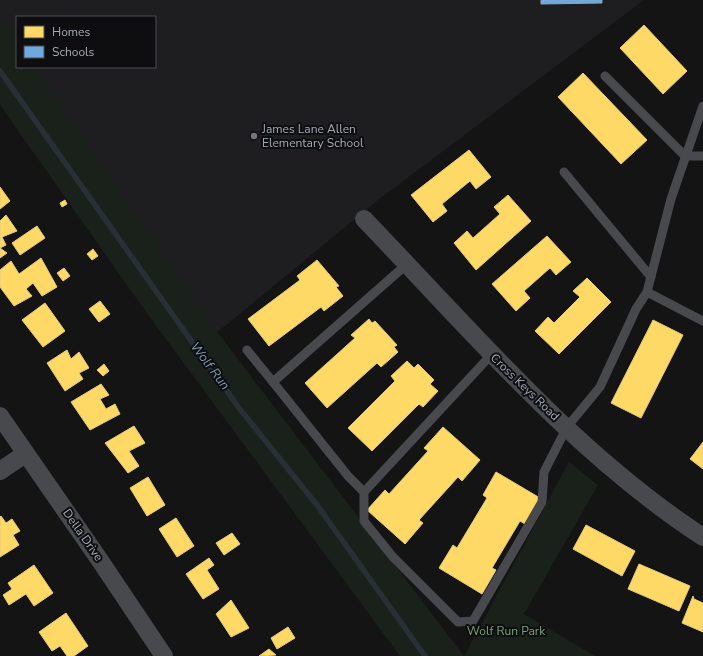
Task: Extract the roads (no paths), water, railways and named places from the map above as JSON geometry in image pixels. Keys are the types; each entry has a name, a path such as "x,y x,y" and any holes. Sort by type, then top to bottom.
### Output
{"street":[{"name":"Cross Keys Road","path":"364,220 508,373 636,487 678,521 703,537"},
{"name":"Della Drive","path":"0,416 25,454 102,562 164,656"},
{"path":"0,471 25,454"}],"lane":[{"path":"605,76 685,156 703,156"},
{"path":"491,355 364,492 364,521 393,557 458,622 473,621 542,502 544,472 567,427 600,387 636,309 647,292 671,200 703,106"},
{"path":"564,172 651,277"},
{"path":"273,382 407,264"},
{"path":"647,292 703,322"},
{"path":"248,350 348,476 364,492"}],"waterway":[{"name":"Wolf Run","path":"0,71 239,408 317,505 425,656"}],"place":[{"name":"James Lane Allen Elementary School","path":"254,136"}],"park label":[{"name":"Wolf Run Park","path":"506,631"}]}
